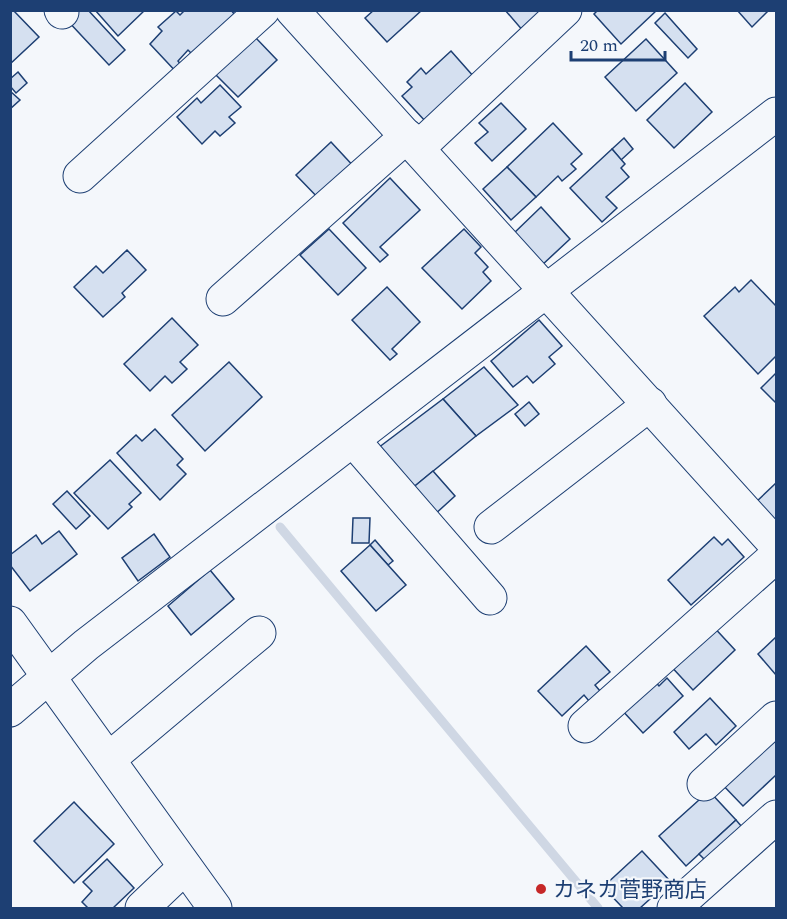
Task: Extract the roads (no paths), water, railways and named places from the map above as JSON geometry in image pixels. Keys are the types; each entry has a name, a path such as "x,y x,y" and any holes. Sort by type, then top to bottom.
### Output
{"street":[{"path":"80,176 263,10"},
{"path":"292,10 777,544"},
{"path":"223,299 412,142 565,10"},
{"path":"10,710 86,645 777,114"},
{"path":"491,527 650,404"},
{"path":"352,440 490,598"},
{"path":"585,726 777,556"},
{"path":"10,623 215,909"},
{"path":"109,759 259,633"},
{"path":"704,784 777,718"},
{"path":"674,909 777,817"},
{"path":"142,909 185,867"}],"waterway":[{"path":"280,527 598,908"}],"place":[{"name":"カネカ菅野商店","path":"541,889"}]}
